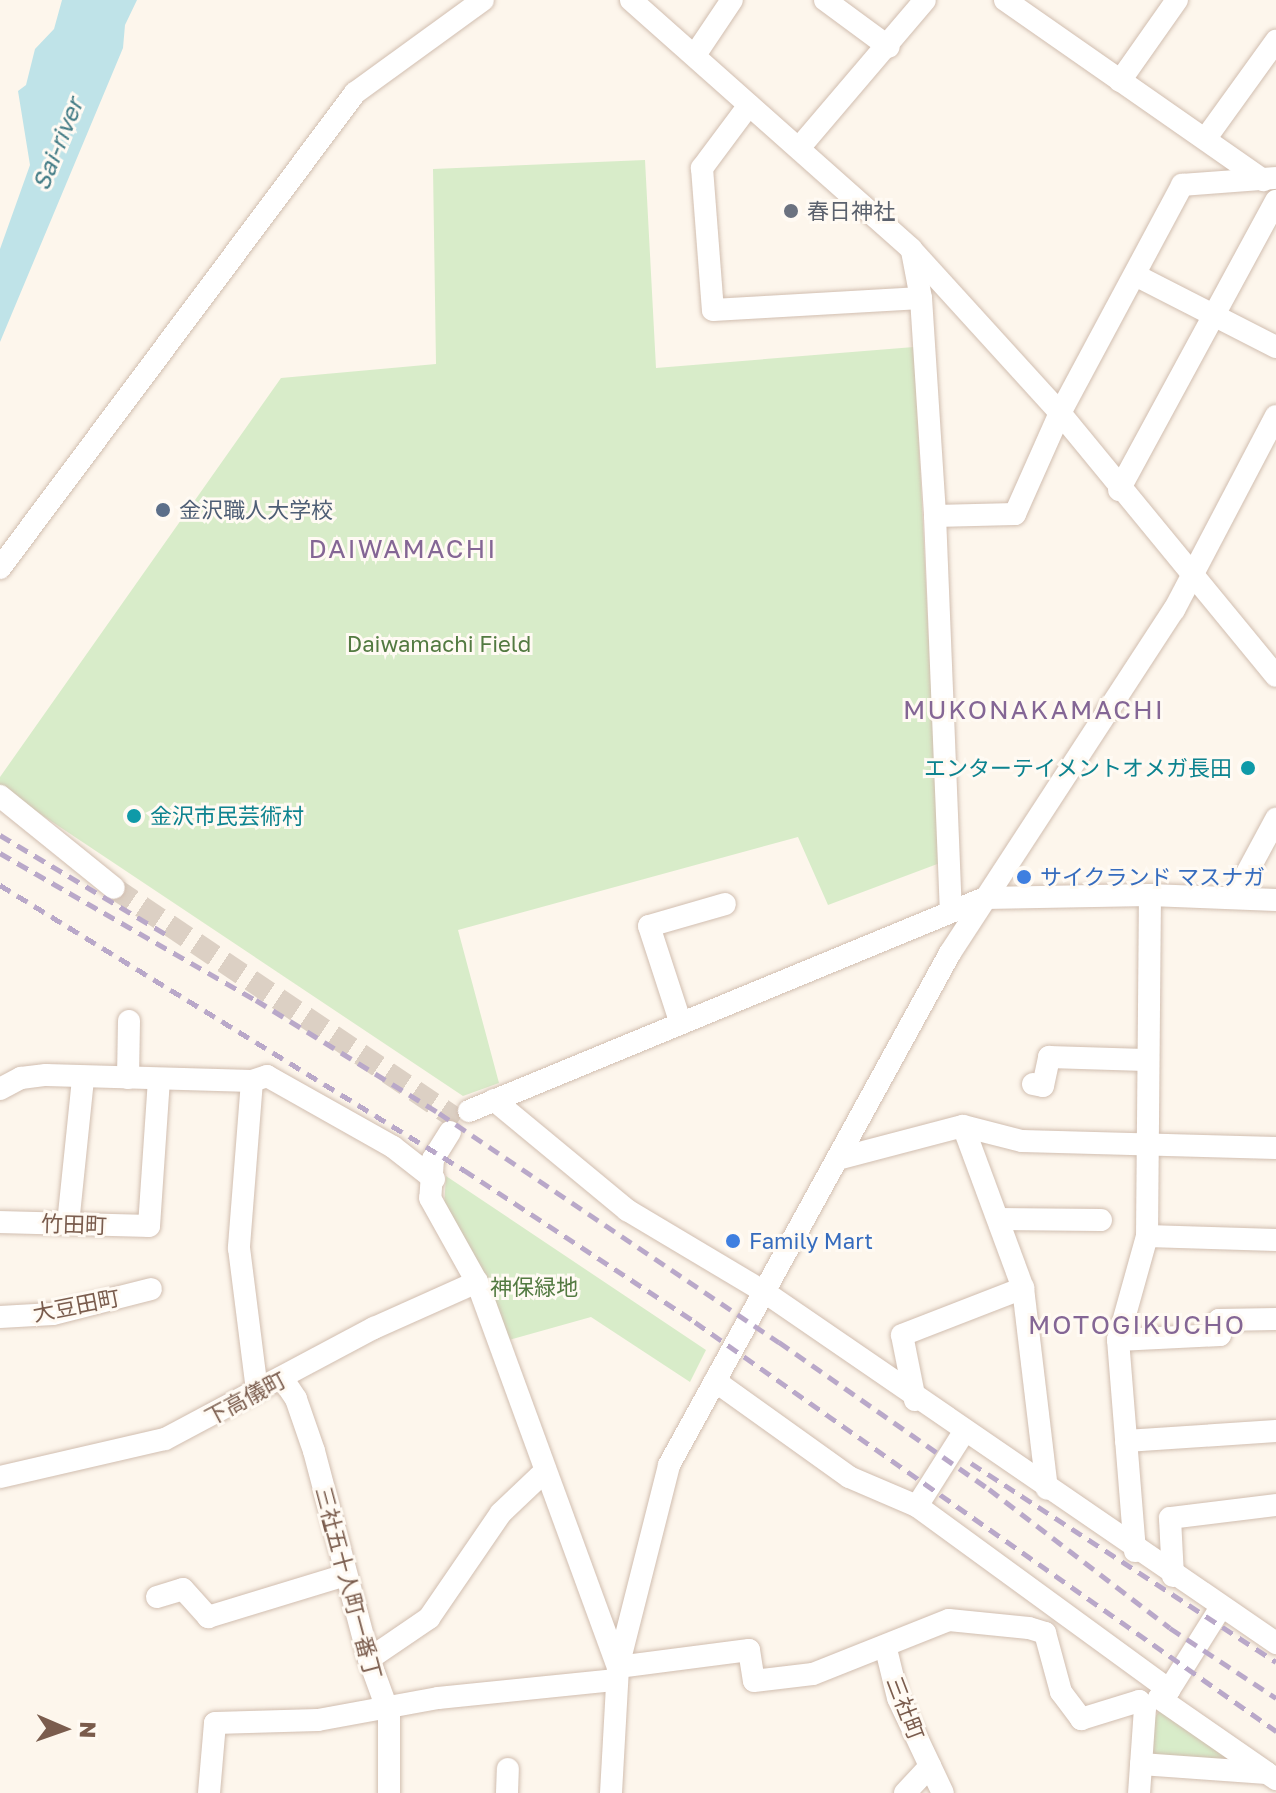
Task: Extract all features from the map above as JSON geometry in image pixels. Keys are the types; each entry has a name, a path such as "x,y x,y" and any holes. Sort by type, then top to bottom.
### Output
{"street":[{"path":"0,568 355,93 483,0"},
{"path":"631,0 911,249 1060,413 1119,490 1276,676"},
{"path":"695,55 732,0"},
{"path":"825,0 889,47"},
{"path":"799,148 889,47 925,0"},
{"path":"1005,0 1120,81 1269,179"},
{"path":"1120,81 1177,0"},
{"path":"1206,138 1276,41"},
{"path":"749,105 702,168 713,310 921,298"},
{"path":"935,516 1015,514 1060,413 1137,276 1182,185 1269,179"},
{"path":"1119,490 1216,317 1276,201"},
{"path":"911,249 921,298 935,516 951,912"},
{"path":"1137,276 1276,347"},
{"path":"611,1793 617,1673 669,1465 985,898 1174,610 1276,416"},
{"path":"0,796 114,888"},
{"path":"1234,897 1276,819"},
{"path":"1135,1551 1118,1340 1147,1236 1145,1060 1150,895"},
{"path":"469,1111 680,1021 985,898 1150,895 1276,900"},
{"path":"680,1021 649,926 725,904"},
{"path":"917,1016 939,1024"},
{"path":"128,1078 129,1021"},
{"path":"1033,1084 1043,1086 1049,1057 1145,1060"},
{"path":"0,1089 21,1078 252,1081 267,1076 393,1147 434,1179"},
{"path":"68,1224 83,1078"},
{"name":"竹田町","path":"0,1222 149,1226 159,1079"},
{"path":"252,1081 239,1248 257,1391"},
{"path":"494,1100 627,1210 766,1293 1135,1551 1276,1643"},
{"path":"837,1159 963,1126 1022,1141 1276,1148"},
{"path":"963,1126 1023,1288 1047,1489"},
{"path":"450,1132 433,1159 434,1179 430,1198 477,1282 617,1673"},
{"path":"998,1219 1101,1220"},
{"path":"1147,1236 1276,1240"},
{"name":"下高儀町","path":"0,1477 165,1439 477,1282"},
{"path":"915,1400 902,1335 1023,1288"},
{"name":"大豆田町","path":"0,1317 53,1314 151,1289"},
{"path":"1118,1340 1220,1335 1219,1320 1276,1319"},
{"name":"三社五十人町一番丁","path":"282,1378 296,1399 314,1451 345,1575 384,1709 389,1714 389,1793"},
{"path":"715,1381 849,1477 917,1506 1036,1589 1153,1699 1271,1776"},
{"path":"1126,1441 1276,1431"},
{"path":"917,1506 964,1432"},
{"path":"369,1659 429,1618 501,1513 543,1473"},
{"path":"1173,1576 1170,1518 1276,1505"},
{"path":"157,1597 183,1589 208,1617 345,1575"},
{"path":"1032,1629 1036,1589"},
{"path":"1139,1793 1153,1699 1221,1607"},
{"path":"209,1793 211,1728 384,1709 749,1650 754,1681 813,1674 886,1649 949,1620 1045,1633 1061,1692 1081,1719 1153,1699"},
{"name":"三社町","path":"886,1649 898,1698 943,1793"},
{"path":"1141,1764 1271,1776"},
{"path":"905,1793 930,1766"},
{"path":"507,1793 508,1769"}],"green space":[{"name":"Daiwamachi Field","path":"645,160 656,368 914,347 940,863 828,905 798,837 458,930 499,1083 463,1096 0,787 0,777 281,378 436,364 433,169"},
{"name":"神保緑地","path":"446,1176 706,1350 690,1382 591,1317 509,1340 444,1207"},
{"path":"1160,1710 1228,1754 1226,1762 1153,1757 1147,1728"}],"water":[{"name":"Sai-river","path":"62,0 137,0 125,25 123,48 0,342 0,249 30,165 18,91 26,85 35,49 54,29"}],"tunnel":[{"path":"114,888 459,1121"}],"railway":[{"path":"0,835 169,936"},
{"path":"0,853 256,1000 439,1113 779,1342 989,1489 1170,1628 1276,1698"},
{"path":"0,885 464,1170 695,1322 1276,1731"},
{"path":"971,1463 1276,1662"}],"place":[{"name":"春日神社","path":"791,211"},
{"name":"金沢職人大学校","path":"163,510"},
{"name":"エンターテイメントオメガ長田","path":"1248,768"},
{"name":"金沢市民芸術村","path":"134,816"},
{"name":"サイクランド マスナガ","path":"1024,877"},
{"name":"Family Mart","path":"733,1241"}],"district":[{"name":"DAIWAMACHI","path":"403,549"},
{"name":"MUKONAKAMACHI","path":"1034,710"},
{"name":"MOTOGIKUCHO","path":"1137,1325"}]}
